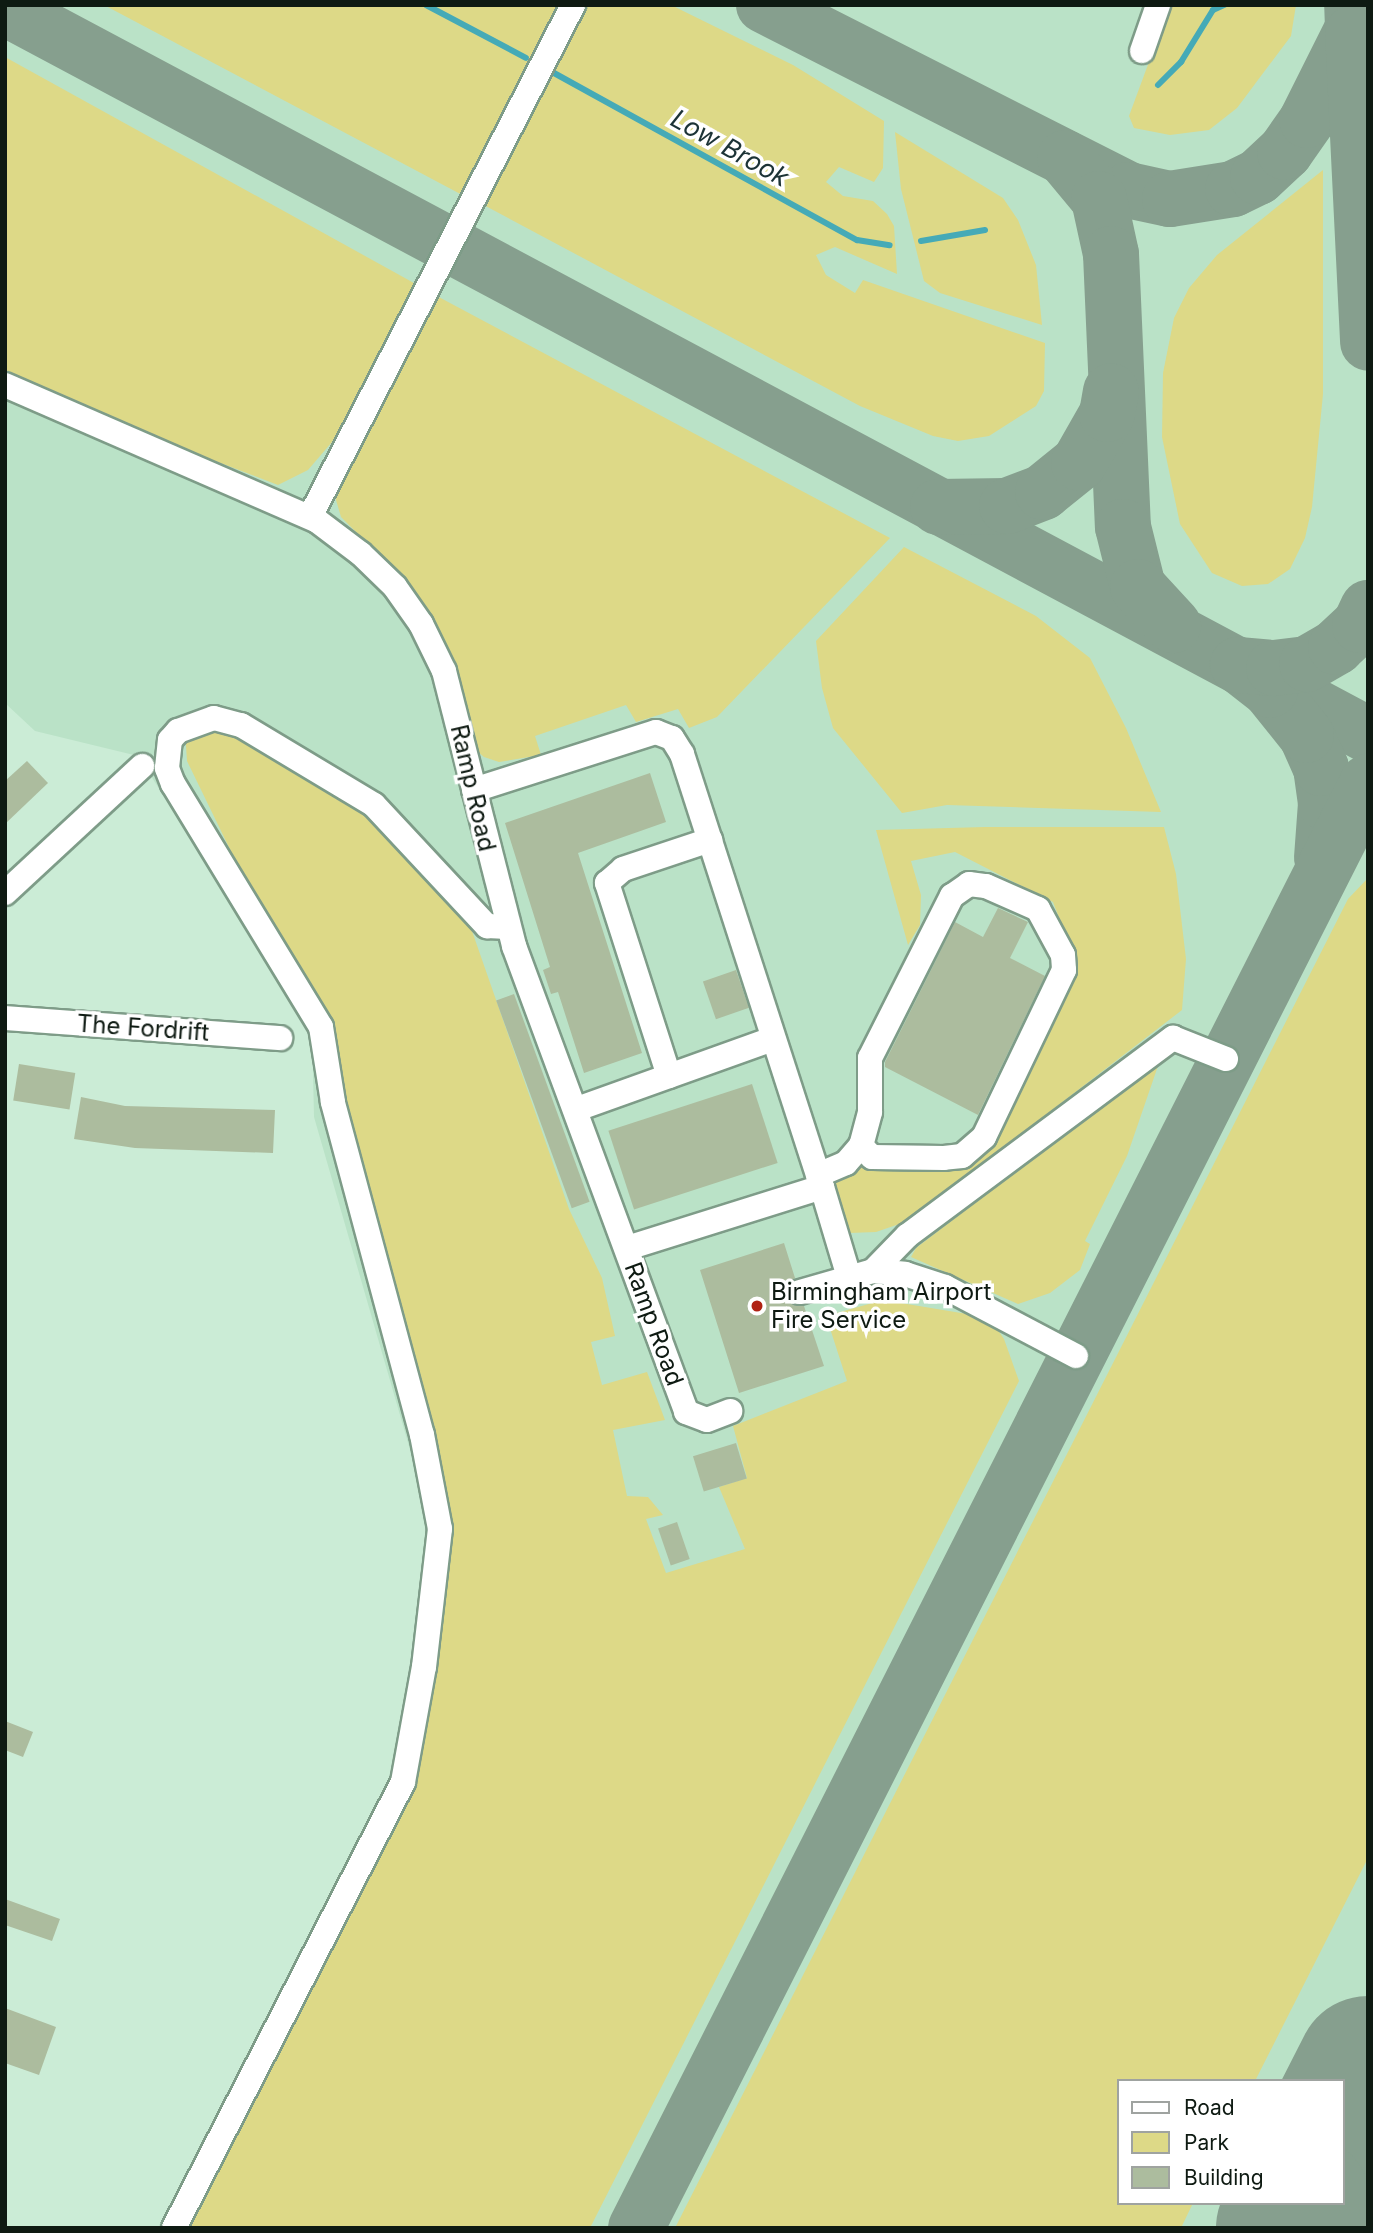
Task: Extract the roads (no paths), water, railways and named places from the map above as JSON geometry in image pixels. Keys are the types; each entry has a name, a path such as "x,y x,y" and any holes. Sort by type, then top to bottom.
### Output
{"street":[{"path":"310,517 573,5"},
{"path":"1142,51 1158,5"},
{"name":"Ramp Road","path":"5,385 310,517 361,554 395,587 421,624 444,671 508,927 686,1412 707,1420 730,1411"},
{"path":"174,2228 402,1782 416,1715 440,1529 422,1434 333,1102 321,1027 173,784 167,768 170,740 178,731 214,718 241,725 374,805 487,926 508,927"},
{"path":"474,790 656,732 666,733 679,745 820,1181 861,1274"},
{"path":"5,893 142,766"},
{"path":"669,1076 607,883 623,869 710,840"},
{"path":"627,1248 820,1181 846,1163 861,1146 870,1112 870,1058 951,896 969,884 978,885 1038,909 1063,955 1064,970 984,1137 962,1156 944,1158 873,1157 861,1146"},
{"name":"The Fordrift","path":"5,1018 280,1038"},
{"path":"861,1274 907,1236 1173,1038 1226,1059"},
{"path":"577,1109 773,1039"},
{"path":"800,1292 861,1274 905,1274 945,1287 1076,1356"}],"waterway":[{"name":"Low Brook","path":"426,5 526,58"},
{"name":"Low Brook","path":"1158,85 1181,62 1213,10 1224,5"},
{"name":"Low Brook","path":"554,73 857,240 890,245"},
{"name":"Low Brook","path":"921,241 985,230"}],"place":[{"name":"Birmingham Airport Fire Service","path":"757,1306"}]}
